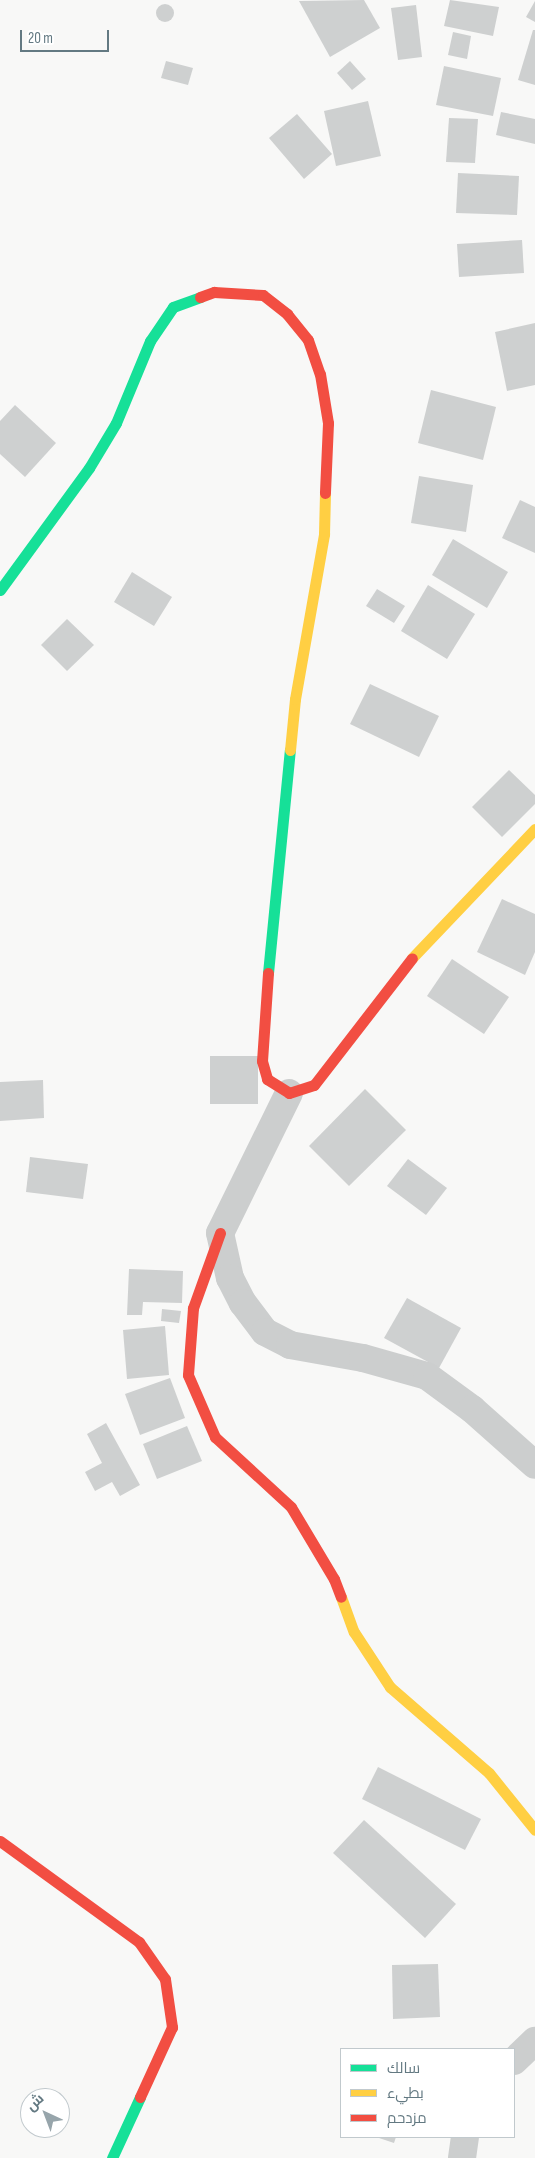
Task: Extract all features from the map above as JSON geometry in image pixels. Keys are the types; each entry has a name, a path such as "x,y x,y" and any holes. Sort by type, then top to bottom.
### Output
{"street":[{"path":"0,590 89,468 116,423 150,341 173,307 214,292 264,295 287,314 308,340 320,374 328,423 324,534 295,699 262,1061 267,1079 289,1093"},
{"path":"535,829 406,964 314,1085 289,1093 220,1233 193,1308 188,1375 215,1437 291,1507 334,1579 354,1632 390,1686 490,1772 535,1830"},
{"path":"220,1233 230,1278 242,1303 265,1332 290,1345 363,1358 427,1376 472,1409 535,1465"},
{"path":"0,1841 140,1942 165,1979 172,2027 112,2158"},
{"path":"515,2060 535,2041"},
{"path":"462,2158 465,2138"}],"building":[{"path":"364,0 380,28 330,57 299,1"},
{"path":"450,0 499,7 493,36 444,26"},
{"path":"535,1 535,22 526,17"},
{"path":"161,4 169,4 174,9 172,20 161,22 156,17 156,9"},
{"path":"416,5 422,57 398,60 391,8"},
{"path":"533,30 535,30 535,85 518,80"},
{"path":"453,32 471,36 467,59 448,55"},
{"path":"166,61 193,68 188,85 161,78"},
{"path":"350,61 366,79 352,90 337,73"},
{"path":"444,66 501,78 493,116 436,105"},
{"path":"368,101 381,156 336,166 324,111"},
{"path":"501,112 535,119 535,144 496,135"},
{"path":"297,114 332,154 304,179 269,138"},
{"path":"449,118 478,119 475,163 446,162"},
{"path":"458,173 519,176 517,215 456,213"},
{"path":"522,240 524,273 459,277 457,244"},
{"path":"535,323 535,385 507,391 495,332"},
{"path":"431,390 496,407 483,460 418,443"},
{"path":"15,405 56,443 25,477 0,454 0,421"},
{"path":"419,476 473,485 466,532 411,523"},
{"path":"520,500 535,507 535,553 502,538"},
{"path":"453,539 508,572 487,608 432,575"},
{"path":"132,572 172,597 154,626 114,602"},
{"path":"428,585 475,614 447,659 401,631"},
{"path":"377,589 405,606 394,623 366,606"},
{"path":"67,619 94,645 67,671 41,645"},
{"path":"370,684 439,716 419,757 350,724"},
{"path":"509,770 535,795 535,804 502,837 472,807"},
{"path":"502,899 535,914 535,952 525,975 477,952"},
{"path":"452,959 509,997 484,1034 427,996"},
{"path":"210,1056 258,1056 258,1104 210,1104"},
{"path":"43,1080 44,1118 0,1121 0,1082"},
{"path":"365,1089 406,1130 349,1186 309,1146"},
{"path":"30,1157 88,1164 83,1199 26,1192"},
{"path":"408,1159 447,1188 426,1215 387,1186"},
{"path":"129,1269 183,1271 182,1303 143,1302 142,1315 127,1315"},
{"path":"407,1298 461,1328 439,1368 384,1338"},
{"path":"162,1309 181,1311 179,1323 161,1321"},
{"path":"165,1326 169,1375 127,1379 123,1330"},
{"path":"170,1378 185,1418 140,1435 125,1394"},
{"path":"106,1423 140,1485 120,1496 112,1482 95,1491 85,1472 102,1463 87,1434"},
{"path":"187,1426 202,1461 157,1479 143,1444"},
{"path":"378,1767 481,1819 465,1850 362,1799"},
{"path":"364,1820 456,1904 425,1938 333,1853"},
{"path":"438,1964 440,2017 393,2019 392,1965"},
{"path":"379,2138 396,2138 394,2143"}],"traffic: fast":[{"path":"0,590 89,468 116,423 150,341 173,307 200,297"},
{"path":"268,973 290,750"},
{"path":"112,2158 140,2097"}],"traffic: slow":[{"path":"290,750 295,699 324,534 325,493"},
{"path":"412,958 535,829"},
{"path":"341,1597 354,1632 390,1687 489,1773 535,1830"}],"traffic: jam":[{"path":"200,297 214,292 263,295 287,314 308,340 320,374 328,423 325,493"},
{"path":"268,973 262,1061 267,1079 289,1093 314,1085 412,958"},
{"path":"220,1233 193,1308 188,1375 215,1437 291,1507 334,1579 341,1597"},
{"path":"0,1841 139,1942 165,1979 172,2027 140,2097"}]}
